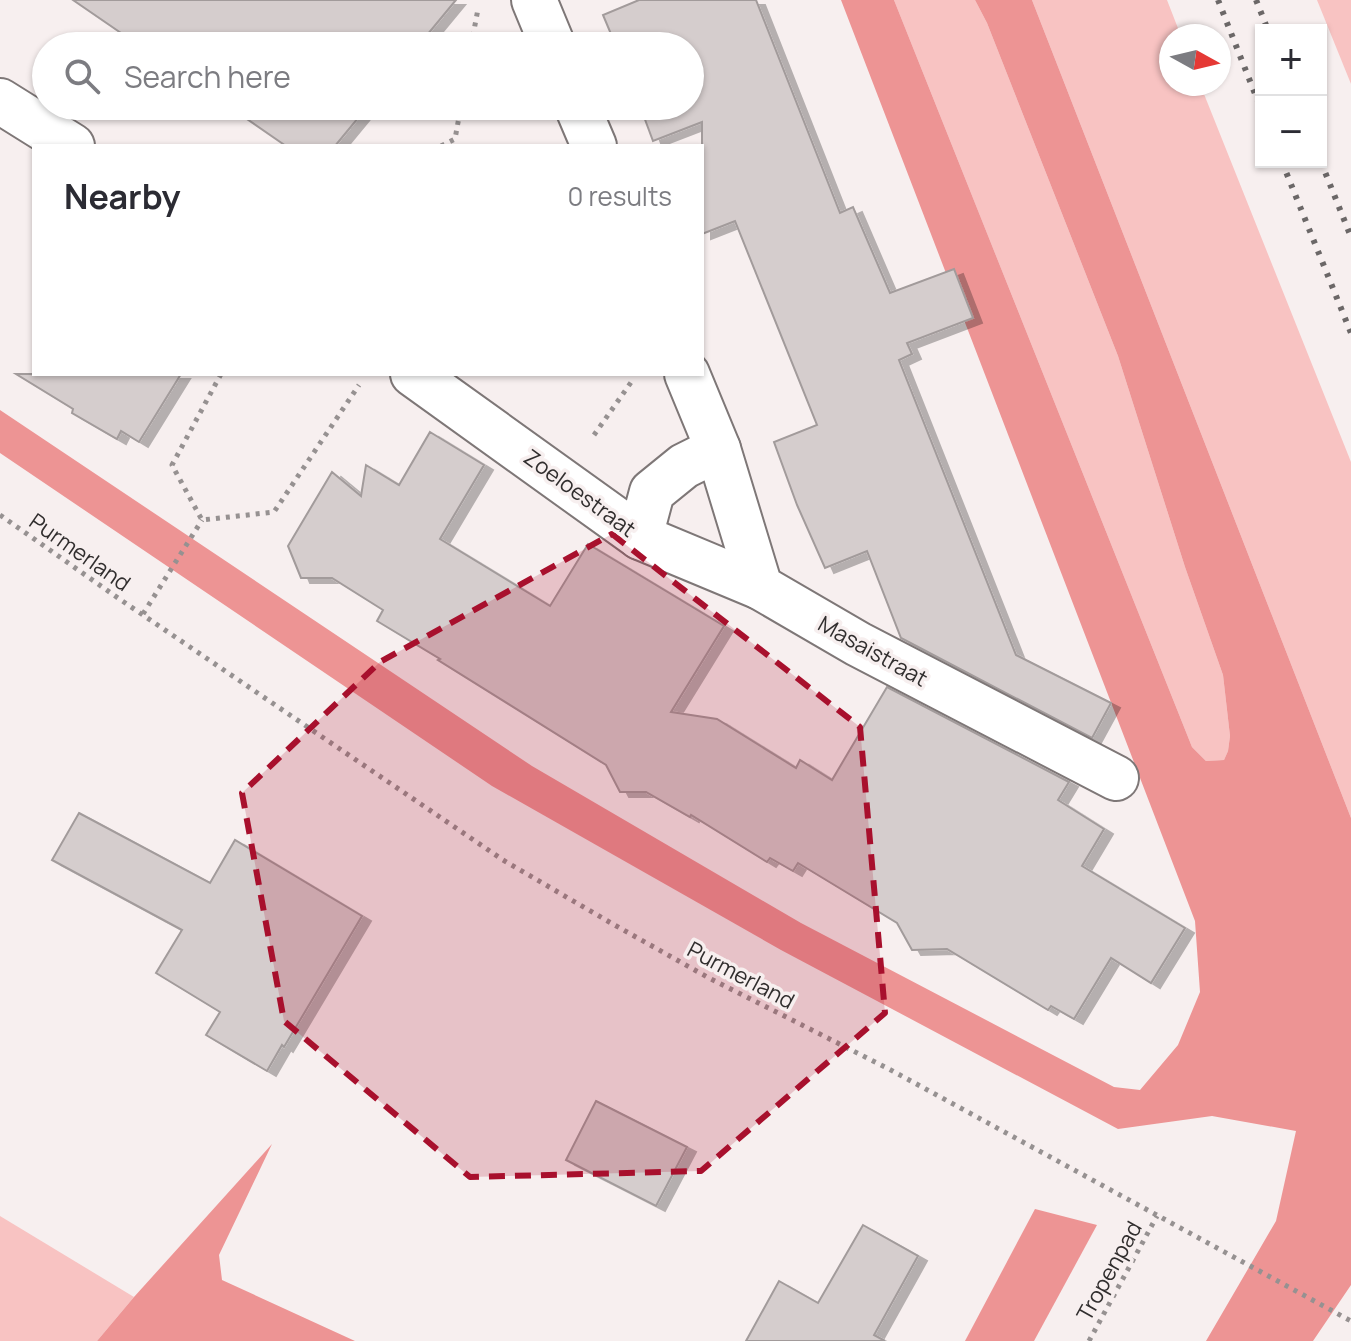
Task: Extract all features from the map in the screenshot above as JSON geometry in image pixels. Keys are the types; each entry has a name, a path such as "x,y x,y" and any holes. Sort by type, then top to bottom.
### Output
{"street":[{"path":"534,0 547,32"},
{"path":"0,101 69,144"},
{"path":"583,120 593,144"},
{"name":"Zoeloestraat","path":"416,376 640,537 760,587"},
{"path":"688,376 718,449 760,587"},
{"path":"640,537 652,492 684,466 718,449"},
{"name":"Masaistraat","path":"760,587 858,644 1116,778"}],"path":[{"path":"473,32 479,0"},
{"path":"454,143 458,120"},
{"path":"220,376 172,465 202,520 274,512 365,376"},
{"path":"562,480 636,376"},
{"name":"Purmerland","path":"0,515 503,860 709,978 889,1069 1351,1321"},
{"name":"Purmerland","path":"143,615 202,520"},
{"name":"Tropenpad","path":"1089,1341 1157,1216"}],"highlighted area":[{"path":"612,534 860,727 885,1013 701,1171 470,1177 284,1021 242,793 380,662"}],"shaded area":[{"path":"841,0 894,0 1192,747 1206,761 1224,760 1230,736 1223,675 1118,356 987,23 975,0 1032,0 1351,818 1351,1285 1313,1341 1206,1341 1276,1221 1296,1131 1212,1116 1118,1129 781,950 492,786 0,453 0,410 532,766 801,923 1114,1087 1140,1090 1178,1045 1200,992 1195,921"},
{"path":"894,0 975,0 987,23 1118,356 1223,675 1230,736 1224,760 1206,761 1192,747"},
{"path":"1032,0 1167,0 1176,24 1159,24 1159,96 1205,96 1351,462 1351,818"},
{"path":"1317,0 1351,0 1351,84 1327,24"},
{"path":"272,1144 219,1255 222,1280 355,1341 97,1341 134,1297"},
{"path":"1035,1209 1097,1225 1034,1341 965,1341"},
{"path":"0,1216 134,1297 97,1341 0,1341"}],"building":[{"path":"73,0 456,0 430,32 120,32"},
{"path":"639,0 756,0 840,213 853,207 890,293 954,269 973,318 907,343 912,354 899,360 1016,655 1111,703 1092,738 901,638 867,551 825,568 774,442 817,425 735,221 704,233 702,122 653,141 645,120 704,120 704,32 610,32 603,15"},
{"path":"248,120 356,120 337,144 283,144"},
{"path":"16,374 180,376 139,442 121,431 117,439 72,413 73,409"},
{"path":"430,432 484,465 440,539 550,606 588,544 724,626 671,712 717,719 796,768 800,760 832,780 887,687 1069,782 1058,800 1104,829 1082,866 1185,928 1151,983 1111,958 1074,1019 1051,1006 1048,1010 947,949 912,950 897,923 798,863 793,871 770,858 767,862 691,815 646,792 620,792 606,765 377,621 383,610 332,578 301,578 288,546 332,472 361,496 366,465 399,485"},
{"path":"79,813 210,883 235,840 362,916 267,1071 206,1035 220,1012 156,973 182,930 52,860"},
{"path":"596,1101 687,1147 656,1206 566,1160"},
{"path":"863,1225 918,1256 874,1335 885,1341 746,1341 779,1281 818,1303"}],"railway":[{"path":"1218,0 1256,96"},
{"path":"1256,0 1266,24"},
{"path":"1284,168 1351,333"},
{"path":"1323,168 1351,237"}]}
